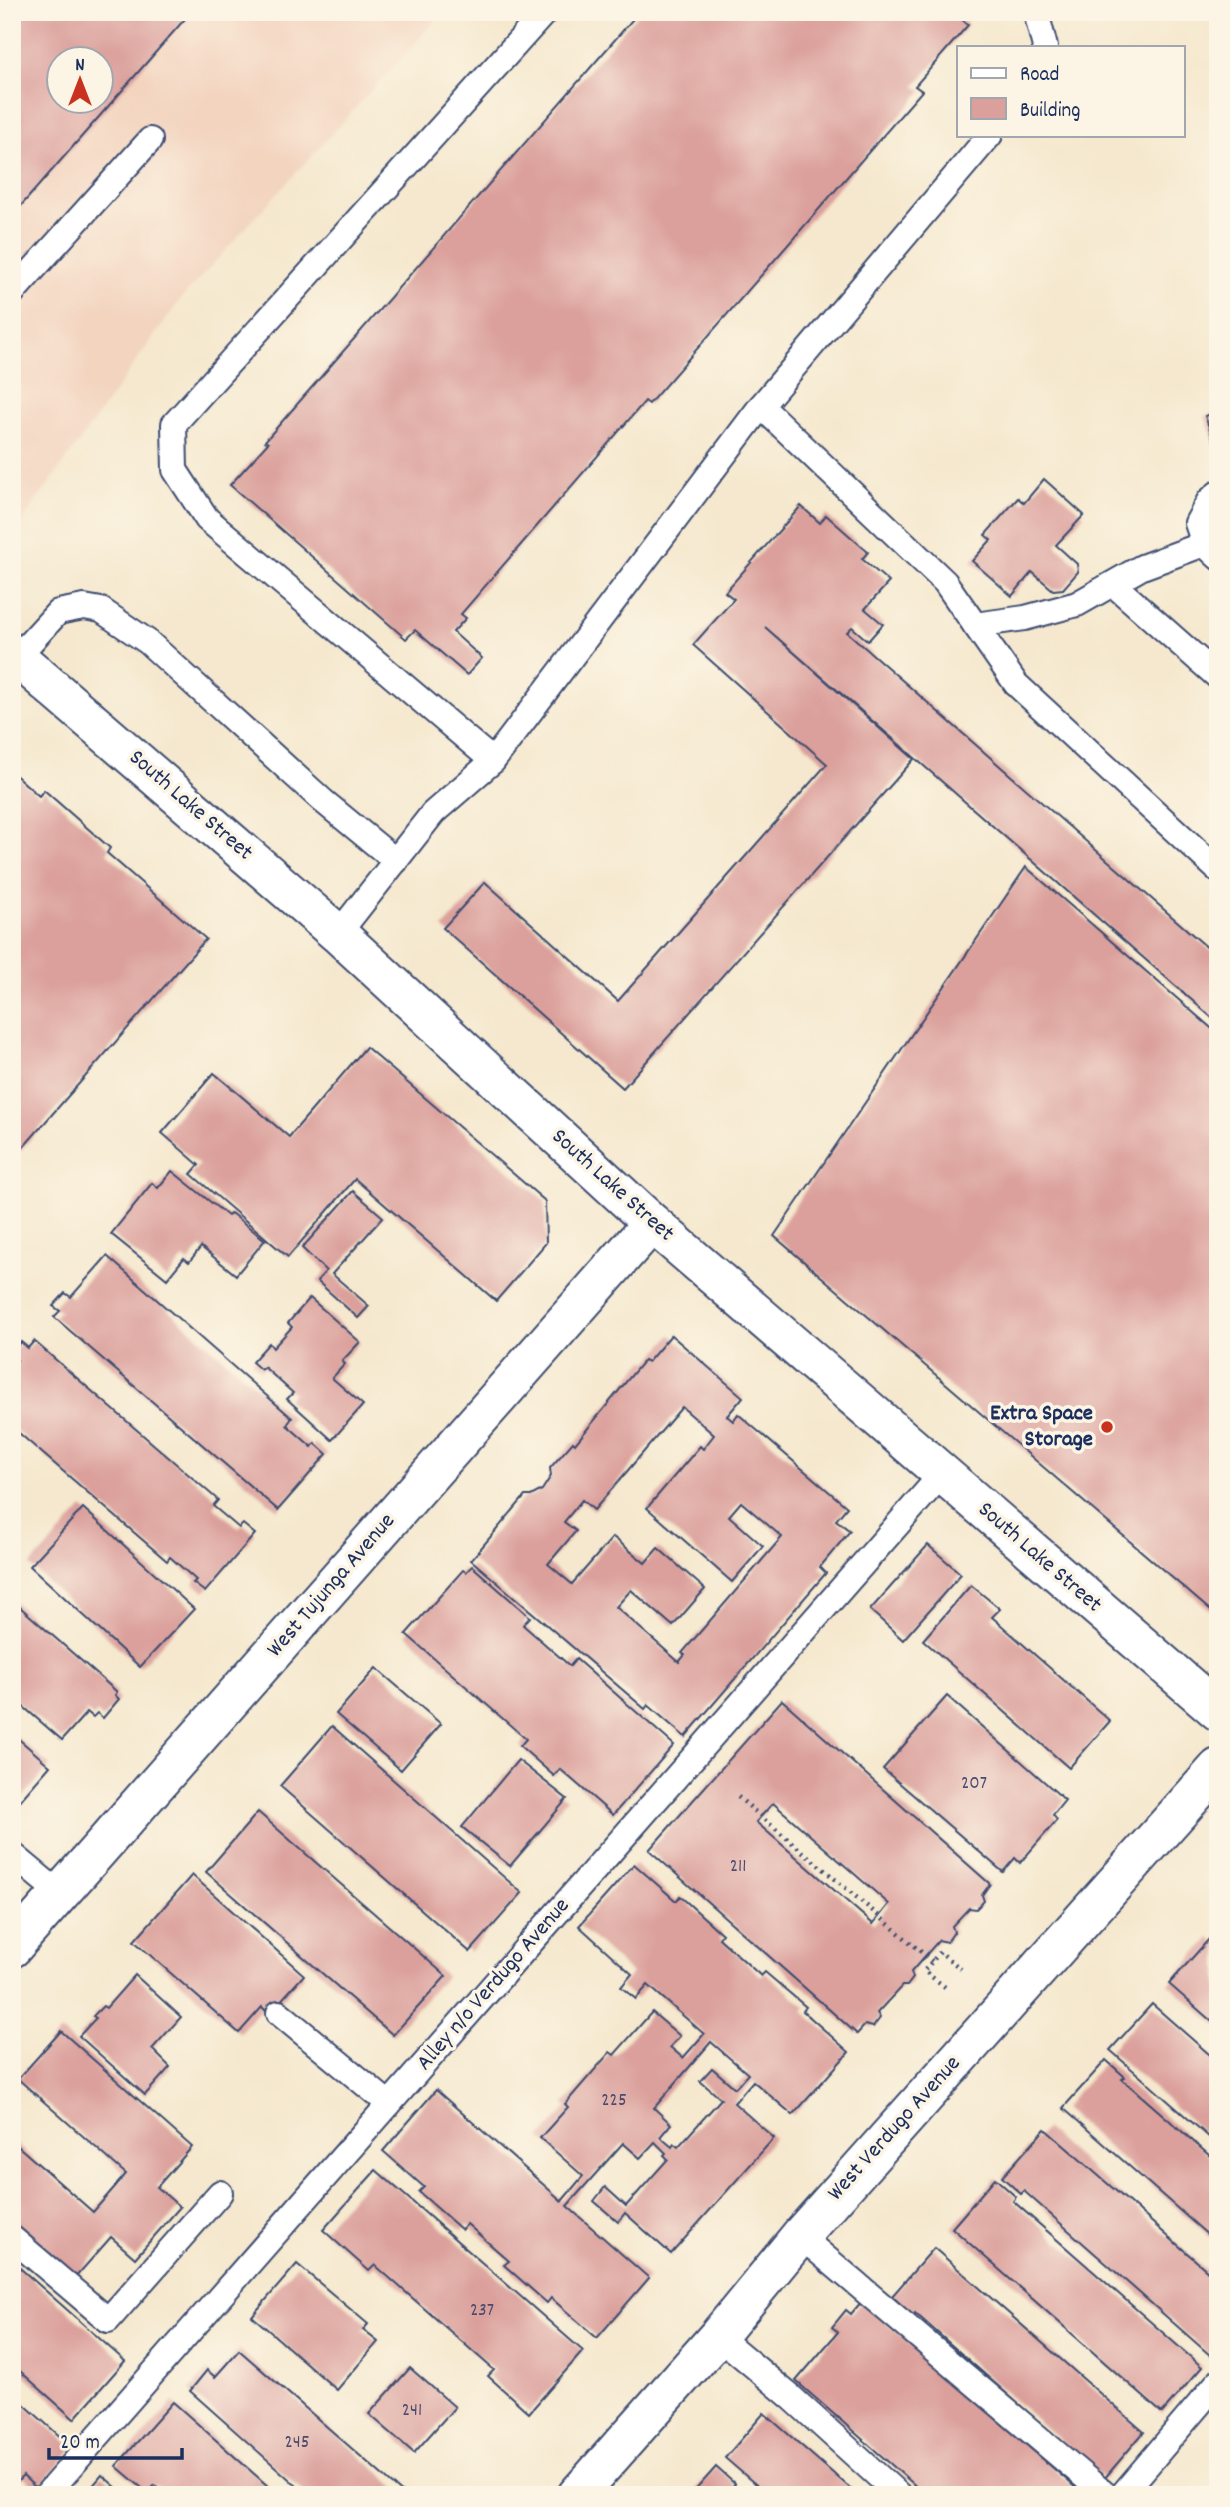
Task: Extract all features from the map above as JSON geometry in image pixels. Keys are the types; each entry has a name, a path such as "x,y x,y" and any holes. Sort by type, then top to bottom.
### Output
{"street":[{"name":"South Lake Street","path":"15,655 338,934 652,1223 1218,1711"},
{"name":"West Tujunga Avenue","path":"12,1948 652,1223"},
{"name":"West Verdugo Avenue","path":"578,2495 718,2336 800,2235 1218,1768"}],"lane":[{"path":"493,761 207,519 175,470 174,424 545,12"},
{"path":"1036,12 1045,46"},
{"path":"338,934 433,813 493,761 761,406 989,136"},
{"path":"12,293 149,140"},
{"path":"761,406 945,582 1016,684 1218,870"},
{"path":"975,625 1025,618 1077,604 1142,566 1211,551 1197,523 1209,500 1218,494"},
{"path":"1113,584 1218,677"},
{"path":"15,655 58,612 84,607 101,610 148,642 323,802 396,861"},
{"name":"Alley n/o Verdugo Avenue","path":"46,2495 942,1474"},
{"path":"12,1854 60,1894"},
{"path":"279,2013 389,2104"},
{"path":"12,2238 108,2320 220,2193"},
{"path":"800,2235 1106,2495"},
{"path":"718,2336 791,2397 899,2495"},
{"path":"1122,2495 1218,2382"}],"path":[{"path":"738,1797 932,1961"},
{"path":"945,1987 924,1971 940,1952 961,1969"}],"shaded area":[{"path":"12,12 443,12 180,300 12,536"}],"building":[{"path":"191,12 116,97 116,46 46,46 46,116 100,116 12,216 12,14"},
{"path":"639,12 954,12 968,25 915,86 922,91 649,404 645,401 461,614 466,618 453,632 482,658 467,675 415,630 406,639 230,485 268,443 265,441"},
{"path":"1218,412 1218,450 1217,450 1205,416"},
{"path":"1044,479 1084,515 1056,545 1077,564 1078,572 1063,589 1053,590 1032,572 1012,596 972,561 991,540 985,535 1018,498 1024,503"},
{"path":"801,506 820,523 826,515 868,552 862,559 889,582 865,609 883,624 868,641 852,627 847,632 1218,957 1218,1023 765,627 914,759 623,1088 443,928 485,882 618,1001 827,764 693,645 734,599 725,592"},
{"path":"12,772 39,796 44,790 110,848 107,853 206,939 12,1160"},
{"name":"Extra Space Storage","path":"1026,867 1218,1034 1218,1617 774,1236"},
{"path":"366,1047 545,1201 546,1243 496,1301 355,1179 288,1257 191,1174 199,1165 162,1133 214,1073 289,1137"},
{"path":"172,1171 228,1216 231,1213 265,1240 236,1275 201,1247 189,1262 184,1258 167,1279 111,1234 152,1183 158,1188"},
{"path":"353,1191 383,1217 332,1274 369,1306 358,1318 317,1281 326,1271 302,1248"},
{"path":"107,1256 292,1418 287,1425 312,1447 315,1443 327,1454 278,1510 54,1317 60,1311 53,1306 65,1293 71,1297"},
{"path":"310,1298 360,1342 342,1361 345,1364 332,1378 363,1405 332,1440 287,1399 293,1393 264,1367 261,1370 252,1362 269,1343 273,1348 292,1327 288,1323"},
{"path":"671,1335 743,1397 727,1416 733,1421 738,1414 847,1507 836,1520 850,1531 820,1567 826,1573 685,1737 648,1705 645,1709 471,1560 525,1496 542,1490 551,1476 550,1468 573,1442 575,1444 644,1360 648,1362","holes":["682,1407 714,1435 703,1449 700,1446 647,1508 732,1582 763,1546 729,1516 741,1502 782,1537 682,1653 685,1655 679,1662 616,1607 631,1590 673,1626 705,1589 658,1548 645,1563 613,1537 572,1584 548,1564 576,1531 564,1522 582,1500 594,1510"]},
{"path":"34,1341 218,1500 213,1506 239,1528 243,1524 255,1534 205,1592 193,1583 196,1580 170,1557 167,1561 12,1427 12,1365 17,1360 12,1353 21,1342 28,1348"},
{"path":"83,1508 194,1609 140,1667 30,1566"},
{"path":"928,1545 961,1574 903,1640 870,1610"},
{"path":"472,1566 530,1617 523,1625 570,1666 576,1659 674,1745 613,1815 560,1769 554,1776 520,1746 526,1739 406,1634 463,1570 466,1572"},
{"path":"971,1585 1000,1609 992,1617 1110,1721 1069,1768 923,1640"},
{"path":"12,1600 117,1692 115,1695 119,1699 103,1718 97,1713 93,1717 87,1712 62,1740 12,1697"},
{"path":"376,1668 441,1724 401,1770 336,1714"},
{"path":"947,1696 1065,1800 1053,1815 1057,1820 1020,1863 1015,1858 1003,1872 883,1769"},
{"path":"782,1700 990,1884 982,1895 984,1901 976,1909 969,1908 952,1926 954,1932 947,1942 939,1940 911,1972 913,1978 907,1986 902,1986 877,2013 880,2018 873,2027 865,2025 857,2034 649,1850","holes":["773,1803 889,1904 873,1924 756,1822"]},
{"path":"12,1726 16,1729 13,1734 50,1766 12,1810"},
{"path":"332,1726 522,1893 470,1952 280,1786"},
{"path":"518,1760 567,1799 510,1866 462,1827"},
{"path":"258,1812 446,1976 393,2035 206,1872"},
{"path":"634,1864 676,1901 680,1896 722,1934 719,1938 761,1976 765,1972 806,2007 803,2011 849,2052 793,2115 753,2081 734,2103 774,2138 671,2254 625,2213 618,2222 594,2201 605,2187 626,2206 668,2159 655,2142 640,2158 623,2143 567,2206 649,2278 597,2338 551,2298 547,2303 504,2265 509,2261 467,2224 462,2230 419,2192 424,2187 383,2151 436,2090 562,2201 583,2176 540,2138 568,2107 565,2104 610,2052 614,2055 652,2012 680,2036 670,2047 683,2058 704,2034 648,1985 636,1999 621,1987 632,1974 579,1926","holes":["711,2042 748,2074 735,2088 712,2068 700,2081 721,2099 678,2147 674,2144 672,2147 660,2137 671,2124 654,2108"]},
{"path":"192,1875 304,1975 269,2014 262,2007 239,2033 134,1941"},
{"path":"1210,1938 1218,1945 1218,2027 1169,1984"},
{"path":"135,1975 181,2017 152,2049 170,2067 145,2095 79,2036 96,2018 93,2016 103,2006 106,2008"},
{"path":"1152,2004 1218,2062 1218,2145 1110,2050"},
{"path":"61,2031 192,2147 157,2187 180,2207 135,2258 111,2237 74,2279 12,2225 12,2141 93,2212 126,2174 18,2079"},
{"path":"1106,2060 1125,2077 1122,2079 1218,2163 1218,2244 1063,2108"},
{"path":"1045,2129 1218,2280 1218,2351 1212,2357 1024,2191 1021,2194 1002,2177"},
{"path":"376,2170 583,2351 529,2413 488,2376 494,2370 375,2265 369,2271 323,2230"},
{"path":"995,2178 1016,2197 1013,2201 1202,2367 1162,2413 952,2228"},
{"path":"934,2248 1144,2432 1104,2479 915,2313 913,2316 892,2296"},
{"path":"12,2261 125,2361 74,2419 12,2364"},
{"path":"297,2264 368,2324 363,2330 378,2342 337,2390 252,2316"},
{"path":"862,2301 1084,2495 926,2495 796,2381 838,2332 832,2327 846,2310 851,2314"},
{"path":"239,2350 405,2495 307,2495 190,2391 207,2370 215,2377"},
{"path":"410,2368 455,2407 414,2453 369,2414"},
{"path":"16,2397 73,2448 37,2489 23,2476 12,2487 12,2402"},
{"path":"173,2402 278,2495 166,2495 155,2485 148,2493 116,2466"},
{"path":"764,2413 858,2495 768,2495 725,2458"},
{"path":"716,2467 735,2484 733,2486 743,2495 691,2495"},
{"path":"102,2475 125,2495 85,2495"}],"place":[{"name":"Extra Space Storage","path":"1107,1427"}]}
